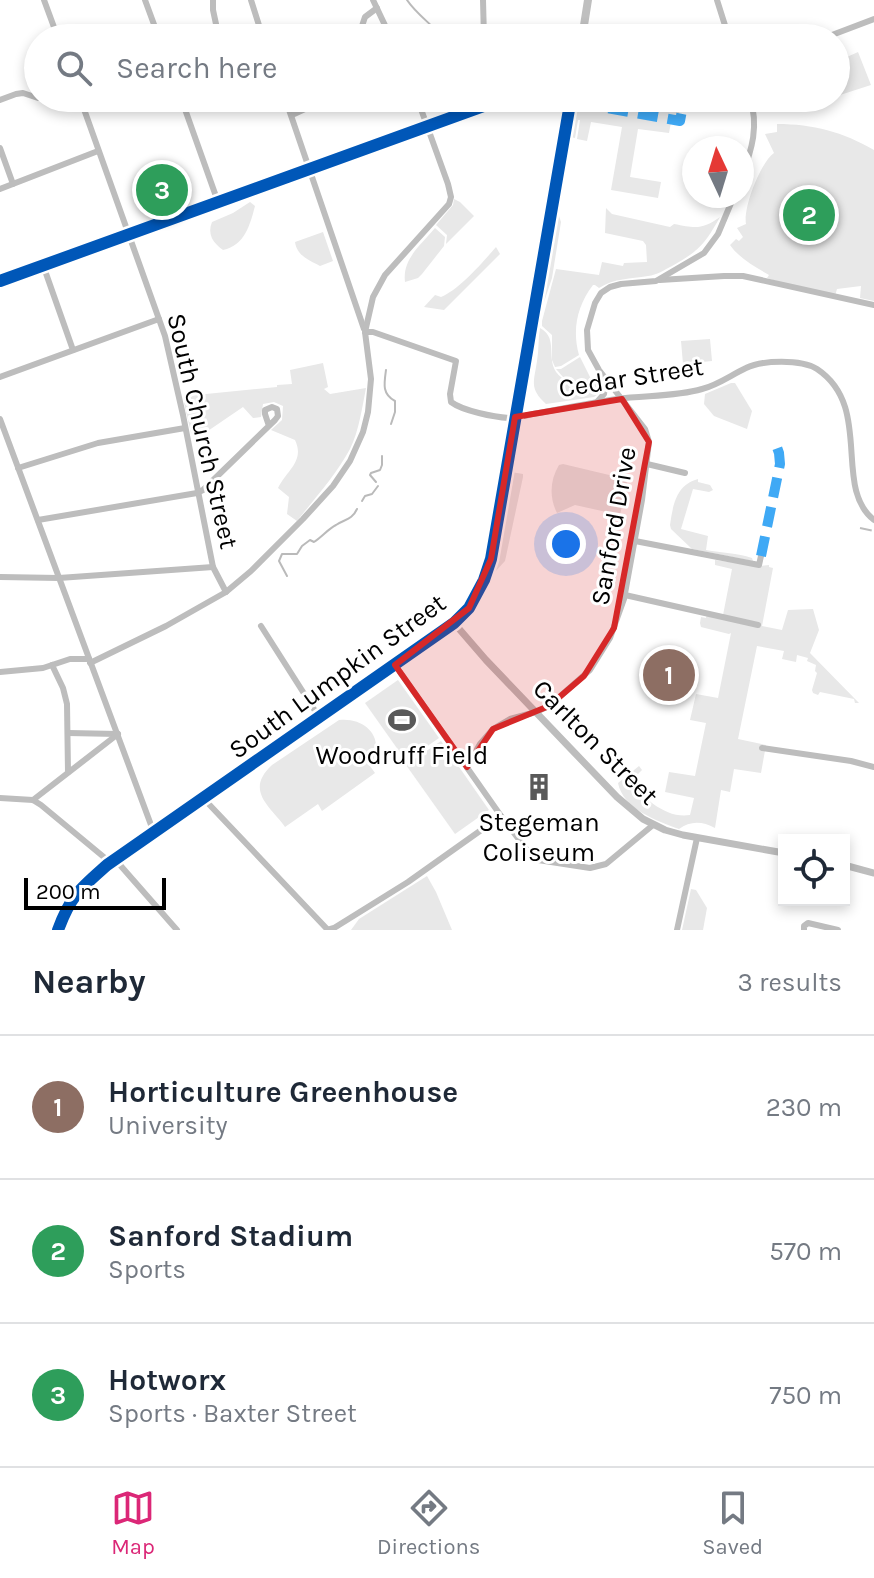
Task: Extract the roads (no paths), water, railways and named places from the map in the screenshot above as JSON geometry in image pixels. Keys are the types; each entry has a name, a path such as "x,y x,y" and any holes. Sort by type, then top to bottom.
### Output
{"main road":[{"path":"584,24 588,0"},
{"path":"0,281 464,112"},
{"name":"South Lumpkin Street","path":"58,930 77,891 114,861 454,623 469,608 488,570 569,112"}],"street":[{"path":"44,0 53,24"},
{"path":"145,0 154,24"},
{"path":"213,0 216,24"},
{"path":"251,0 259,24"},
{"path":"483,0 484,24"},
{"path":"717,0 725,24"},
{"path":"363,24 375,4 384,24"},
{"path":"850,28 874,19"},
{"path":"0,100 24,93"},
{"name":"South Church Street","path":"85,112 169,352 213,567 226,592"},
{"path":"186,112 218,202"},
{"path":"0,672 43,668 70,659 89,661 166,626 226,592 303,519 333,486 350,461 368,412 371,379 365,332 291,112"},
{"path":"292,115 298,112"},
{"path":"365,332 370,305 385,275 449,204 451,192 422,112"},
{"path":"753,112 754,137"},
{"path":"0,148 13,184"},
{"path":"0,189 98,151"},
{"name":"Sanford Drive","path":"467,767 493,729 510,719 552,704 584,676 597,660 614,628 625,595 647,464 648,436 593,361 587,343 587,330 595,303 601,293 610,287 656,281 704,253 718,234 729,208"},
{"path":"43,265 73,350"},
{"path":"656,281 743,276 874,305"},
{"path":"356,306 364,309 370,305"},
{"path":"0,377 159,319"},
{"name":"Cedar Street","path":"365,332 373,332 456,361 451,402 460,407 515,417 622,399 695,391 736,378 756,365 793,362 815,367 834,383 851,412 858,496 862,508 874,520"},
{"path":"596,404 604,394 606,379"},
{"path":"0,419 154,833"},
{"path":"38,520 197,493 269,426"},
{"path":"18,468 98,443 185,428"},
{"path":"647,464 685,473"},
{"path":"635,541 759,565 761,556"},
{"path":"0,577 59,578 213,567"},
{"path":"625,595 758,625"},
{"name":"Carlton Street","path":"454,623 634,813 653,825 676,833 778,852"},
{"path":"261,626 319,717"},
{"path":"52,665 67,704 68,772"},
{"path":"395,665 501,816 538,860 590,868 611,861 653,825"},
{"path":"68,733 118,734"},
{"path":"33,800 118,734"},
{"path":"762,748 874,767"},
{"path":"0,798 33,800 105,858 120,865 177,930"},
{"path":"204,799 327,930 408,882 501,816"},
{"path":"677,930 697,838"},
{"path":"850,867 874,873"},
{"path":"804,930 808,923 838,930"}],"waterway":[{"path":"407,0 430,24"},
{"path":"386,370 386,392 395,401 391,424"},
{"path":"376,482 370,475 380,470 382,456"},
{"path":"362,501 378,486"},
{"path":"287,576 279,561 282,554 297,554 302,546 310,540 314,542 351,517 357,509"}],"railway":[{"path":"860,528 874,531"}],"place":[{"name":"Hotworx","path":"162,190"},
{"name":"Sanford Stadium","path":"809,215"},
{"name":"Horticulture Greenhouse","path":"669,675"},
{"name":"Woodruff Field","path":"402,720"},
{"name":"Stegeman Coliseum","path":"539,787"}]}
